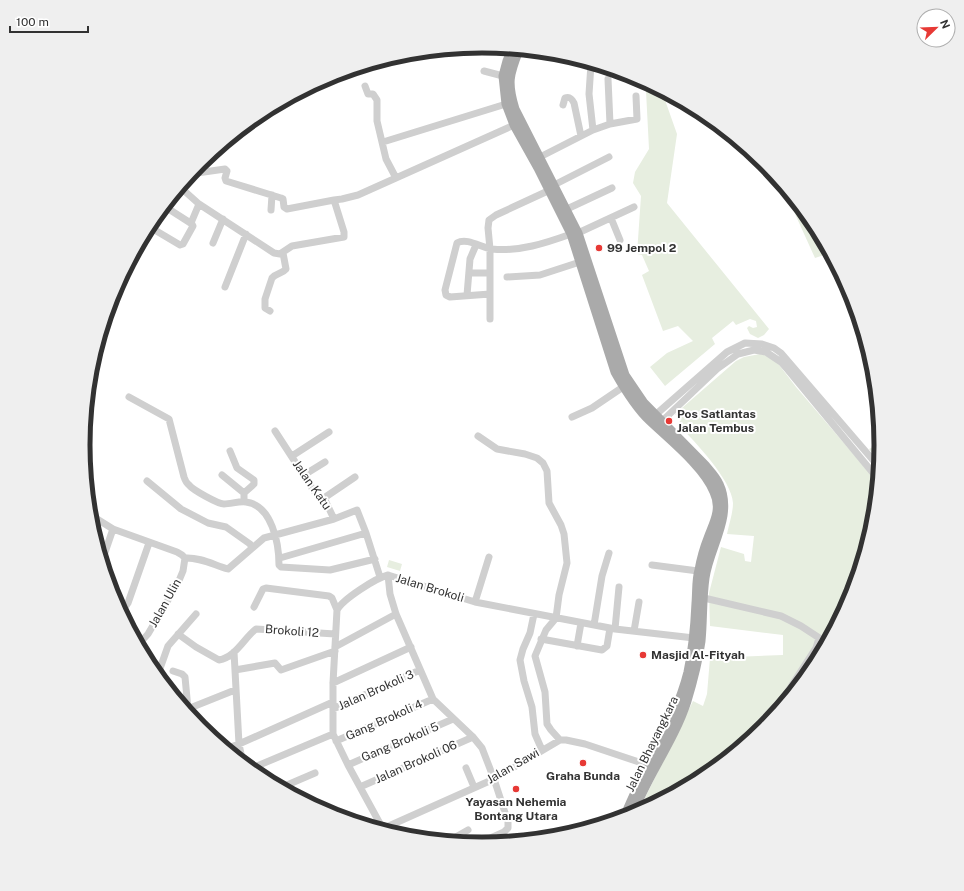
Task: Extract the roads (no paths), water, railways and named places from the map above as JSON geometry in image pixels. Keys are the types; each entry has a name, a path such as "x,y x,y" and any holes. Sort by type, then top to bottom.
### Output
{"main road":[{"path":"510,54 503,76 506,104 514,125 552,188 567,209 591,284 625,375 656,420"},
{"path":"517,55 510,73 509,84 510,94 515,109 540,157 552,188 574,234 580,262 591,284 608,353 615,372 624,387 656,420"},
{"name":"Jalan Bhayangkara","path":"644,780 648,765 668,726 681,695 688,672 694,638 698,571 708,537 717,515 718,500 709,482 656,420"},
{"name":"Jalan Bhayangkara","path":"629,809 679,720 689,694 698,658 705,578 708,561 720,530 724,514 722,493 719,484 705,465 656,420"},
{"name":"Jalan Bhayangkara","path":"634,807 636,796"}],"street":[{"path":"591,68 589,94 593,130"},
{"path":"484,72 503,76"},
{"path":"608,79 610,124"},
{"path":"366,86 368,94 373,94 377,100 377,121 386,159 396,178"},
{"path":"540,157 593,130 610,124 636,119 636,96"},
{"path":"563,105 565,98 568,97 572,99 581,136"},
{"path":"383,142 506,104"},
{"path":"200,173 225,169 227,171 225,178 226,181 283,199 284,207 286,209 358,195 514,125"},
{"path":"490,319 489,220 609,157"},
{"path":"567,209 612,188"},
{"path":"184,191 200,204 277,254 283,253 292,246 344,237 344,232 334,200"},
{"path":"272,195 272,210"},
{"path":"154,230 180,245 184,242 193,226 191,223 200,204"},
{"path":"490,294 450,297 446,295 444,290 457,243 464,241 490,249 514,249 574,234 634,207"},
{"path":"169,209 191,223"},
{"path":"611,218 620,240"},
{"path":"213,243 223,219"},
{"path":"225,287 246,234"},
{"path":"466,296 470,259 476,245"},
{"path":"270,311 265,308 264,299 274,275 283,273 286,270 283,253"},
{"path":"507,277 540,275 580,262"},
{"path":"468,273 490,273"},
{"path":"656,420 727,352 745,344 762,344 774,348 781,353 874,461"},
{"path":"656,420 730,359 746,351 754,350 766,352 774,356 784,366 874,472"},
{"path":"572,417 592,408 624,387"},
{"path":"129,396 169,419 184,477 189,485 221,503 251,503 266,514 271,522 267,538 280,558 279,564 281,567 333,570 375,559"},
{"name":"Jalan Katu","path":"275,431 319,496 324,498 334,519"},
{"path":"292,456 329,432"},
{"path":"478,436 500,451 525,454 537,458 543,463 546,468 549,504 562,528 567,556 567,567 559,595 556,618 541,639 535,659 545,692 548,724 551,730 559,741 566,740 585,744 648,765"},
{"path":"230,451 237,468 254,480 254,484 244,493"},
{"path":"304,475 325,462"},
{"path":"222,475 244,493 245,502"},
{"path":"324,498 355,477"},
{"path":"147,481 176,506 205,522 226,527 250,544 252,548"},
{"path":"96,519 113,529 176,552 185,558 207,562 228,569 252,548 267,538 334,519 357,510 380,577"},
{"path":"105,553 113,529"},
{"path":"280,558 366,533"},
{"path":"125,608 128,603 149,543"},
{"path":"594,625 602,576 609,554"},
{"path":"475,602 488,557"},
{"name":"Jalan Ulin","path":"142,641 148,634 178,583 183,571 185,558"},
{"path":"652,565 698,571"},
{"path":"388,575 390,594 396,614 433,699 473,737 482,748 508,822 508,828 504,832 491,838"},
{"name":"Jalan Brokoli","path":"337,610 341,603 380,577 388,575 475,602 536,615 612,629 694,638"},
{"path":"541,639 577,646 604,649 607,646 612,629 619,587"},
{"path":"254,607 266,588 330,596 332,598 337,610 333,683 333,734 380,825"},
{"path":"704,598 781,616 801,626 823,640"},
{"path":"634,631 639,602"},
{"path":"159,668 168,646 196,614"},
{"path":"235,670 275,663 281,670 335,649 396,614"},
{"path":"536,615 520,660 524,681 532,707 535,734 545,748"},
{"path":"577,646 581,623"},
{"name":"Brokoli 12","path":"234,652 258,628 335,634"},
{"path":"178,634 196,647 219,660 234,652 239,744 241,756"},
{"path":"792,686 816,648 819,638"},
{"path":"333,683 411,647"},
{"name":"Jalan Brokoli 3","path":"231,747 420,670"},
{"path":"173,671 185,677 186,702"},
{"path":"190,707 236,690"},
{"name":"Gang Brokoli 4","path":"336,741 433,699"},
{"name":"Gang Brokoli 5","path":"348,765 453,719"},
{"path":"256,766 333,734"},
{"name":"Jalan Brokoli 06","path":"360,788 473,737"},
{"name":"Jalan Sawi","path":"390,827 494,779 559,741"},
{"path":"466,768 474,788"},
{"path":"286,785 315,773"},
{"path":"456,837 468,830"}],"place":[{"name":"99 Jempol 2","path":"599,248"},
{"name":"Pos Satlantas Jalan Tembus","path":"669,421"},
{"name":"Masjid Al-Fityah","path":"643,655"},
{"name":"Graha Bunda","path":"583,763"},
{"name":"Yayasan Nehemia Bontang Utara","path":"516,789"}]}
